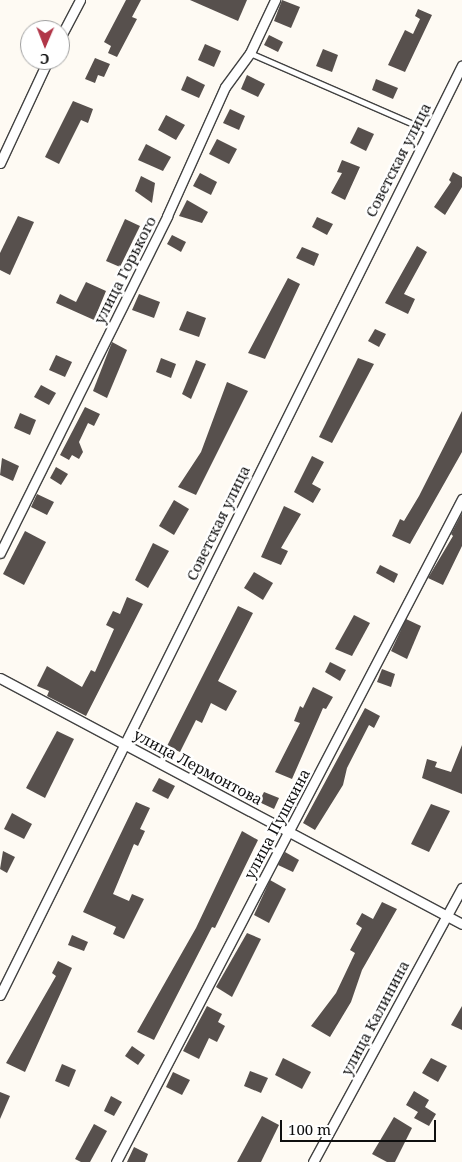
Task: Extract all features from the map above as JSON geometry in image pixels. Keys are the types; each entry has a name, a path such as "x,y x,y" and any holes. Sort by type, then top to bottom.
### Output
{"street":[{"path":"69,20 80,0"},
{"name":"улица Горького","path":"0,553 167,216 225,87 250,52 275,0"},
{"name":"Советская улица","path":"0,995 427,130 462,65"},
{"path":"0,163 43,70"},
{"name":"улица Пушкина","path":"116,1162 462,500"},
{"name":"улица Лермонтова","path":"0,678 290,830 447,914 462,924"},
{"name":"улица Калинина","path":"313,1162 462,888"}],"lane":[{"path":"250,52 427,130"}],"building":[{"path":"126,0 141,0 132,17 137,19 117,57 108,53 111,46 104,42"},
{"path":"190,0 247,0 238,21"},
{"path":"282,0 300,7 291,28 274,21"},
{"path":"418,9 432,15 405,72 388,65 405,30 413,34 420,19 415,16"},
{"path":"269,35 283,42 278,52 264,45"},
{"path":"205,44 221,51 214,67 198,60"},
{"path":"323,49 338,55 332,72 316,66"},
{"path":"95,58 110,64 104,77 98,75 95,83 85,79"},
{"path":"247,75 265,84 258,97 241,89"},
{"path":"187,76 205,85 199,98 181,90"},
{"path":"376,79 398,88 393,99 372,90"},
{"path":"73,101 93,109 88,123 81,120 59,164 45,157"},
{"path":"230,109 245,116 239,130 223,123"},
{"path":"166,115 185,125 176,140 158,130"},
{"path":"358,127 374,134 366,151 350,143"},
{"path":"217,139 237,149 229,164 209,154"},
{"path":"146,144 171,157 163,171 138,160"},
{"path":"342,160 360,167 345,200 331,193 342,173 337,172"},
{"path":"453,172 462,177 462,187 445,215 434,207 451,182 449,180"},
{"path":"200,173 217,182 211,195 193,186"},
{"path":"141,176 155,183 152,203 135,191"},
{"path":"187,200 208,212 202,223 179,216"},
{"path":"18,216 34,222 10,275 0,270 0,253"},
{"path":"317,217 333,224 327,235 312,227"},
{"path":"125,219 140,226 120,267 106,261"},
{"path":"172,235 186,242 181,252 167,244"},
{"path":"417,246 427,252 404,294 415,299 408,314 385,303"},
{"path":"302,247 319,254 314,266 296,258"},
{"path":"288,278 300,284 265,359 248,353"},
{"path":"86,282 106,291 94,320 56,303 60,294 76,302"},
{"path":"139,294 160,302 154,318 132,310"},
{"path":"187,311 206,318 199,337 179,330"},
{"path":"375,329 386,334 379,347 368,341"},
{"path":"112,342 127,350 107,398 93,391"},
{"path":"56,355 72,362 65,377 49,370"},
{"path":"161,358 176,364 171,378 156,372"},
{"path":"358,358 374,364 332,443 319,437"},
{"path":"196,360 206,364 191,399 182,394"},
{"path":"227,382 248,391 196,495 178,487 201,452"},
{"path":"41,385 56,393 49,405 34,397"},
{"path":"85,407 100,414 94,426 88,423 79,442 83,452 79,459 72,455 69,460 60,455"},
{"path":"462,411 462,452 410,544 392,536 400,519 404,521 419,496"},
{"path":"20,413 36,420 30,435 14,428"},
{"path":"312,456 324,462 312,484 321,489 313,503 294,492"},
{"path":"2,458 19,466 13,481 0,475"},
{"path":"56,467 68,474 61,485 50,478"},
{"path":"37,494 54,502 47,515 31,507"},
{"path":"174,500 189,509 174,535 159,526"},
{"path":"284,506 301,514 281,548 288,551 281,565 261,557"},
{"path":"462,513 462,546 443,585 428,578 453,536 451,534"},
{"path":"25,531 46,542 24,585 3,574"},
{"path":"153,543 169,551 148,588 135,580"},
{"path":"380,565 398,574 394,583 376,573"},
{"path":"254,572 273,583 263,600 244,588"},
{"path":"127,597 143,604 86,716 47,696 49,691 37,686 47,666 82,687 91,670 95,672 114,629 106,625 113,611 120,614"},
{"path":"238,606 253,613 218,681 237,691 226,711 211,703 202,723 196,720 180,752 167,746"},
{"path":"354,615 370,623 352,656 335,649"},
{"path":"406,619 421,626 407,659 391,651"},
{"path":"330,662 346,670 340,681 325,672"},
{"path":"382,669 395,674 391,687 377,682"},
{"path":"313,687 333,697 326,709 323,708 292,779 275,772 300,723 294,721 300,706 303,708"},
{"path":"365,708 380,716 374,728 369,725 347,768 343,785 315,830 303,823"},
{"path":"57,731 74,739 45,798 26,788"},
{"path":"462,745 462,794 422,778 427,759 437,762 435,767 451,772"},
{"path":"159,778 175,786 168,799 152,791"},
{"path":"264,792 279,798 274,809 259,802"},
{"path":"136,802 150,808 140,829 145,831 138,846 134,844 113,894 129,901 132,894 144,899 124,939 113,934 116,927 83,912"},
{"path":"431,804 450,811 429,852 411,844"},
{"path":"12,813 32,824 24,839 4,829"},
{"path":"242,831 258,840 215,928 212,927 154,1040 137,1032 196,928"},
{"path":"3,851 15,857 7,873 0,869"},
{"path":"285,852 299,860 293,872 278,865"},
{"path":"270,880 286,889 269,923 254,915"},
{"path":"382,902 397,909 362,970 351,1002 330,1037 311,1026 336,993 355,953 350,950 362,928 356,924 362,913 373,919"},
{"path":"247,933 261,939 232,997 216,987"},
{"path":"72,935 88,942 84,951 68,945"},
{"path":"58,961 72,968 25,1072 6,1063 56,976 52,973"},
{"path":"207,1006 222,1014 218,1022 225,1026 217,1042 209,1038 199,1059 183,1051"},
{"path":"462,1006 462,1030 451,1025"},
{"path":"132,1046 145,1055 138,1065 125,1056"},
{"path":"283,1058 311,1072 302,1089 275,1075"},
{"path":"431,1058 447,1066 438,1082 422,1073"},
{"path":"62,1064 76,1070 69,1087 55,1081"},
{"path":"250,1071 268,1078 261,1093 244,1086"},
{"path":"173,1072 190,1080 182,1095 166,1087"},
{"path":"414,1091 429,1100 425,1107 436,1114 429,1126 414,1118 418,1112 406,1105"},
{"path":"0,1092 10,1096 0,1119"},
{"path":"111,1096 122,1102 114,1116 104,1111"},
{"path":"262,1116 279,1125 261,1162 237,1162"},
{"path":"394,1117 412,1128 395,1162 387,1162 372,1154"},
{"path":"94,1124 107,1131 90,1162 81,1162 75,1159"},
{"path":"134,1147 148,1154 145,1162 127,1162"}]}
